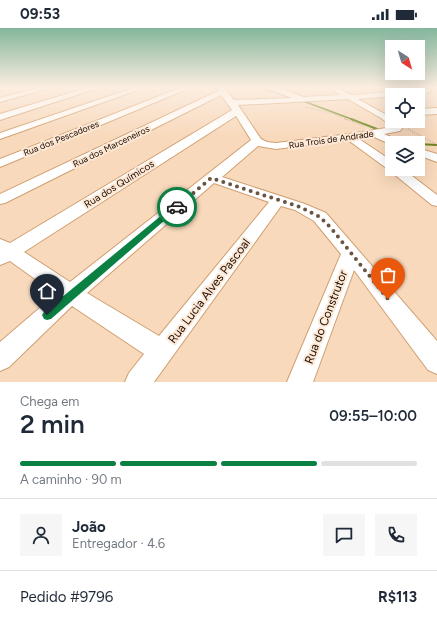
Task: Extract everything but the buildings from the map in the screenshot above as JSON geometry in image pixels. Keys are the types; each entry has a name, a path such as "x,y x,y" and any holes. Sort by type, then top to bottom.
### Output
{"street":[{"path":"0,117 47,104"},
{"path":"0,136 93,104"},
{"name":"Rua dos Pescadores","path":"0,163 145,104"},
{"path":"170,104 189,108"},
{"name":"Rua dos Marceneiros","path":"0,200 197,104"},
{"path":"0,358 71,294 257,141 231,104"},
{"path":"234,107 264,104"},
{"path":"363,104 385,114"},
{"name":"Rua dos Químicos","path":"3,252 234,107"},
{"path":"425,112 437,111"},
{"name":"Rua Trois de Andrade","path":"257,141 265,145 276,146 350,137 397,128"},
{"path":"373,133 385,138"},
{"path":"350,137 385,162"},
{"path":"425,154 437,158"},
{"path":"404,176 437,202"},
{"path":"211,178 300,207 320,217 351,253 437,361"},
{"name":"Rua Lucia Alves Pascoal","path":"138,382 278,200"},
{"path":"3,252 162,352"},
{"name":"Rua do Construtor","path":"300,382 351,253"}],"path":[{"path":"292,104 331,113 361,124 373,133"},
{"path":"405,128 416,132 437,145"}],"waterway":[{"path":"310,104 354,120"},
{"path":"351,119 377,129"},
{"path":"425,144 437,145"}],"way so far":[{"path":"177,207 211,178 300,207 320,217 331,228 388,299"}],"route":[{"path":"47,315 177,207"}]}
